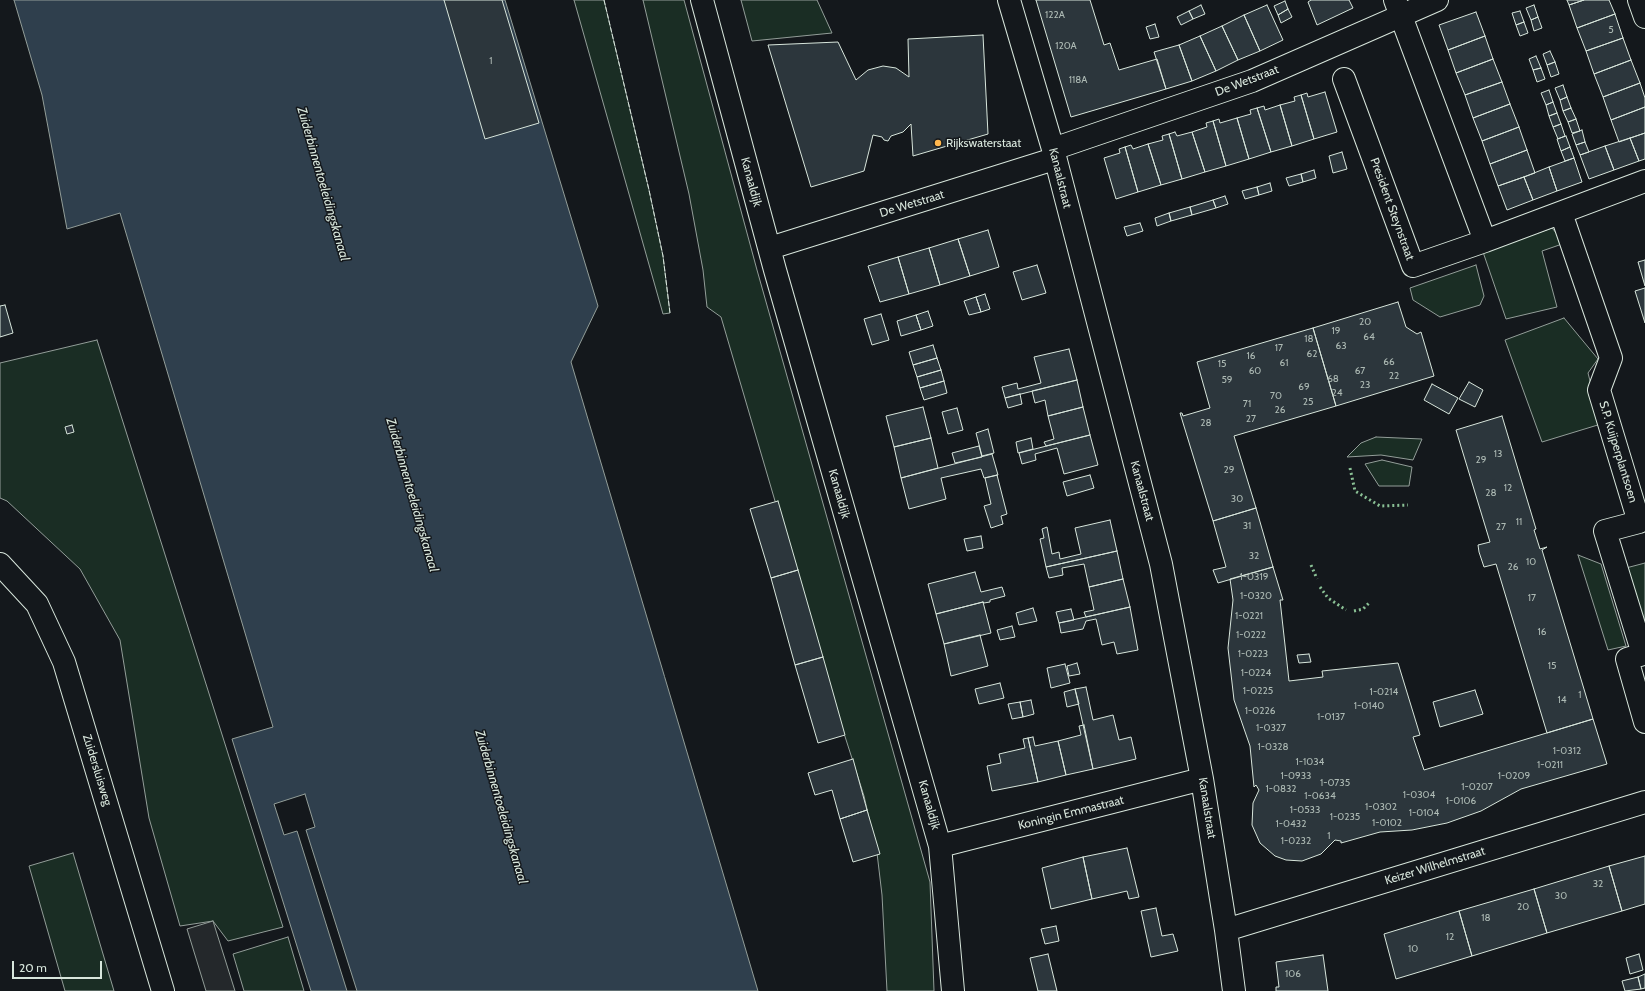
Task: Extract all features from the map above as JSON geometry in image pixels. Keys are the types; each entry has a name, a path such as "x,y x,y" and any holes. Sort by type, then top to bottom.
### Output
{"street":[{"name":"Kanaaldijk","path":"702,0 770,248 940,846 953,991"},
{"name":"Kanaalstraat","path":"1010,0 1053,154 1161,564 1202,779 1234,991"},
{"name":"De Wetstraat","path":"770,248 1053,154 1252,81 1398,8 1437,0"},
{"path":"1639,0 1645,17"},
{"path":"1398,8 1485,240"},
{"name":"President Steynstraat","path":"1344,79 1413,266 1560,213"},
{"path":"1560,213 1645,181"},
{"name":"S.P. Kuijperplantsoen","path":"1560,213 1610,358 1599,390 1639,522 1605,531 1643,654 1627,659 1645,722"},
{"name":"Zuidersluisweg","path":"0,564 37,604 64,662 163,991"},
{"name":"Koningin Emmastraat","path":"940,846 1202,779"},
{"name":"Keizer Wilhelmstraat","path":"1226,930 1645,802"}],"green space":[{"path":"574,0 604,0 663,256 670,313 663,314"},
{"path":"643,0 684,0 757,270 930,882 934,991 887,991 882,895 877,853 864,796 834,702 721,317 707,307 703,270 689,194"},
{"path":"741,0 817,0 832,33 752,41"},
{"path":"1552,228 1565,243 1542,251 1557,307 1506,319 1483,252"},
{"path":"1476,265 1484,296 1480,305 1440,317 1413,300 1410,288"},
{"path":"1564,318 1598,359 1588,373 1601,424 1542,442 1505,340"},
{"path":"97,340 283,927 228,941 213,921 180,926 149,818 120,640 80,569 7,501 0,498 0,363"},
{"path":"1376,437 1422,439 1413,460 1381,455 1347,457 1361,443"},
{"path":"1382,460 1412,467 1409,486 1379,486 1365,464"},
{"path":"1578,555 1601,564 1626,646 1608,650"},
{"path":"1645,563 1645,627 1626,568"},
{"path":"73,853 114,991 65,991 29,866"},
{"path":"288,937 304,991 244,991 233,954"}],"shaded area":[{"path":"213,921 235,991 206,991 187,929"}],"water":[{"name":"Zuiderbinnentoeleidingskanaal","path":"14,0 505,0 598,306 571,362 758,991 311,991 232,739 273,727 120,213 67,229 42,95"}],"pier":[{"path":"305,794 315,827 306,830 357,991 347,991 297,831 284,835 274,804"}],"building":[{"path":"444,0 502,0 539,123 485,139"},
{"path":"1036,0 1090,0 1104,45 1110,43 1119,70 1157,59 1166,89 1071,117"},
{"path":"1311,0 1349,0 1353,8 1317,25 1308,2"},
{"path":"1567,0 1584,0 1569,5"},
{"path":"1584,0 1609,0 1615,14 1577,28 1569,5"},
{"path":"1285,1 1288,9 1278,15 1274,6"},
{"path":"1201,5 1205,14 1193,19 1189,11"},
{"path":"1267,5 1283,40 1260,51 1244,15"},
{"path":"1534,5 1538,17 1531,20 1526,8"},
{"path":"1288,9 1292,17 1281,23 1278,15"},
{"path":"1189,11 1193,19 1181,25 1177,17"},
{"path":"1520,11 1524,22 1516,25 1512,13"},
{"path":"1476,12 1485,36 1448,50 1439,25"},
{"path":"1615,14 1623,38 1586,51 1577,28"},
{"path":"1244,15 1260,51 1238,60 1222,26"},
{"path":"1538,17 1542,28 1534,31 1531,20"},
{"path":"1524,22 1528,33 1520,36 1516,25"},
{"path":"1155,24 1159,37 1150,39 1146,27"},
{"path":"1222,26 1238,60 1216,71 1200,36"},
{"path":"983,35 988,134 913,156 911,124 903,132 891,136 888,141 884,140 882,137 873,135 864,171 811,187 768,45 838,42 856,80 868,70 883,66 896,68 909,77 908,39"},
{"path":"1200,36 1216,71 1192,81 1179,45"},
{"path":"1485,36 1493,59 1456,73 1448,50"},
{"path":"1623,38 1631,60 1594,74 1586,51"},
{"path":"1179,45 1192,81 1166,89 1154,52"},
{"path":"1550,51 1555,62 1547,65 1543,54"},
{"path":"1536,56 1541,68 1533,70 1529,59"},
{"path":"1493,59 1502,82 1465,95 1456,73"},
{"path":"1631,60 1640,83 1603,97 1594,74"},
{"path":"1555,62 1559,74 1551,77 1547,65"},
{"path":"1541,68 1545,79 1537,82 1533,70"},
{"path":"1502,82 1510,104 1473,118 1465,95"},
{"path":"1640,83 1645,98 1645,107 1611,120 1603,97"},
{"path":"1563,85 1567,97 1560,100 1555,88"},
{"path":"1549,90 1553,102 1546,105 1541,93"},
{"path":"1325,92 1337,132 1314,139 1301,95 1307,93 1308,97"},
{"path":"1301,95 1314,139 1292,146 1280,105 1295,101 1294,97"},
{"path":"1567,97 1571,108 1563,111 1560,100"},
{"path":"1553,102 1557,113 1549,116 1546,105"},
{"path":"1510,104 1519,127 1482,141 1473,118"},
{"path":"1280,105 1292,146 1271,152 1257,108 1264,106 1265,110"},
{"path":"1645,107 1645,133 1619,142 1611,120"},
{"path":"1257,108 1271,152 1249,159 1237,118 1251,114 1250,110"},
{"path":"1571,108 1576,119 1568,122 1563,111"},
{"path":"1557,113 1561,124 1553,127 1549,116"},
{"path":"1237,118 1249,159 1226,166 1213,121 1219,119 1220,123"},
{"path":"1576,119 1580,131 1572,133 1568,122"},
{"path":"1213,121 1226,166 1205,172 1192,132 1207,127 1206,123"},
{"path":"1561,124 1565,136 1558,139 1553,127"},
{"path":"1519,127 1527,150 1490,164 1482,141"},
{"path":"1582,130 1585,142 1576,145 1572,134"},
{"path":"1175,132 1177,136 1192,132 1205,172 1182,179 1169,134"},
{"path":"1645,133 1645,159 1639,161 1630,138"},
{"path":"1169,134 1182,179 1161,185 1148,144 1163,140 1162,136"},
{"path":"1566,136 1570,147 1561,151 1557,139"},
{"path":"1630,138 1639,161 1614,170 1605,146"},
{"path":"1585,142 1589,152 1580,155 1576,145"},
{"path":"1148,144 1161,185 1138,192 1125,147 1131,145 1133,149"},
{"path":"1605,146 1614,170 1589,179 1580,155"},
{"path":"1125,147 1138,192 1116,199 1104,158 1120,153 1119,149"},
{"path":"1570,147 1574,158 1565,161 1561,151"},
{"path":"1527,150 1535,173 1498,186 1490,164"},
{"path":"1342,152 1347,169 1333,173 1329,156"},
{"path":"1574,158 1582,182 1557,191 1549,167"},
{"path":"1549,167 1557,191 1533,200 1524,177"},
{"path":"1314,170 1316,178 1303,182 1301,174"},
{"path":"1301,174 1303,182 1289,186 1286,178"},
{"path":"1524,177 1533,200 1507,210 1498,186"},
{"path":"1270,183 1272,191 1259,195 1257,187"},
{"path":"1257,187 1259,195 1245,199 1242,191"},
{"path":"1225,196 1228,204 1216,208 1213,200"},
{"path":"1213,200 1216,208 1192,215 1190,207"},
{"path":"1190,207 1192,215 1171,221 1169,213"},
{"path":"1169,213 1171,221 1157,226 1155,218"},
{"path":"1140,223 1143,231 1127,236 1124,227"},
{"path":"988,230 999,267 970,276 958,239"},
{"path":"958,239 970,276 940,285 929,248"},
{"path":"929,248 940,285 909,294 898,257"},
{"path":"898,257 909,294 880,302 868,266"},
{"path":"1645,260 1645,286 1638,262"},
{"path":"1037,265 1046,293 1022,300 1013,272"},
{"path":"1645,288 1645,323 1635,291"},
{"path":"985,294 990,309 981,312 976,297"},
{"path":"976,297 981,312 969,315 964,301"},
{"path":"1398,302 1406,327 1417,334 1421,332 1434,376 1336,406 1313,328"},
{"path":"5,305 13,333 0,337 0,306"},
{"path":"928,311 933,326 921,330 916,315"},
{"path":"881,314 889,340 872,345 864,319"},
{"path":"916,315 921,330 901,336 897,321"},
{"path":"1313,328 1336,406 1234,436 1256,508 1213,521 1180,413 1182,413 1183,416 1210,408 1197,362"},
{"path":"933,345 937,358 913,365 909,352"},
{"path":"1069,349 1077,380 1005,398 1002,387 1017,383 1018,389 1041,383 1034,357"},
{"path":"937,358 941,370 917,377 913,365"},
{"path":"941,370 944,381 920,388 917,377"},
{"path":"1077,380 1083,407 1048,416 1045,400 1035,403 1032,391"},
{"path":"944,381 947,393 924,400 920,388"},
{"path":"1469,382 1483,390 1475,407 1459,399"},
{"path":"1432,384 1458,398 1449,414 1424,400"},
{"path":"1020,394 1022,404 1008,408 1005,398"},
{"path":"923,407 931,438 894,447 886,416"},
{"path":"1083,407 1090,435 1046,446 1044,442 1054,439 1048,416"},
{"path":"957,408 963,430 948,434 942,412"},
{"path":"1502,416 1536,529 1534,530 1540,549 1547,547 1542,550 1593,719 1547,733 1496,564 1484,567 1479,552 1478,545 1490,542 1456,430"},
{"path":"72,425 74,432 67,434 65,427"},
{"path":"988,429 994,453 982,456 976,433"},
{"path":"1090,435 1098,465 1064,474 1057,448 1035,454 1036,460 1022,464 1019,453"},
{"path":"931,438 938,468 901,478 894,447"},
{"path":"1031,438 1033,449 1018,453 1016,442"},
{"path":"979,446 982,457 955,463 952,453"},
{"path":"992,454 998,475 984,478 981,469 941,478 946,499 909,509 901,478"},
{"path":"997,475 1007,514 1001,516 1003,524 991,528 984,506 991,504 985,478"},
{"path":"1090,475 1094,488 1067,496 1063,482"},
{"path":"778,501 798,570 771,578 750,509"},
{"path":"1256,508 1273,567 1218,583 1213,570 1226,567 1213,521"},
{"path":"1110,520 1117,551 1046,567 1040,539 1044,538 1042,529 1047,527 1052,554 1059,552 1060,559 1081,554 1075,528"},
{"path":"981,536 983,548 967,551 964,539"},
{"path":"1117,551 1123,579 1089,587 1084,564 1062,568 1063,575 1049,578 1046,567"},
{"path":"1273,567 1283,600 1280,600 1289,681 1323,677 1322,671 1398,663 1420,735 1413,737 1424,770 1593,719 1607,764 1521,789 1481,811 1447,823 1412,830 1380,832 1341,843 1341,841 1335,840 1321,854 1302,861 1286,860 1275,856 1260,843 1252,825 1253,803 1259,790 1256,785 1254,787 1250,746 1234,700 1228,648 1233,600 1230,579"},
{"path":"798,570 823,657 795,665 771,578"},
{"path":"975,572 981,592 1002,587 1005,596 990,600 990,602 983,602 936,614 928,584"},
{"path":"1123,579 1130,607 1086,617 1084,612 1094,610 1089,587"},
{"path":"983,602 991,633 944,644 936,614"},
{"path":"1130,607 1138,650 1117,654 1114,642 1102,645 1096,619 1086,621 1083,629 1061,633 1059,623"},
{"path":"1033,608 1037,621 1019,625 1016,613"},
{"path":"1071,609 1074,620 1059,623 1056,612"},
{"path":"1012,626 1015,637 1000,640 997,630"},
{"path":"980,635 988,666 951,676 944,644"},
{"path":"1309,654 1311,662 1299,663 1297,655"},
{"path":"823,657 845,735 818,743 795,665"},
{"path":"1077,663 1080,674 1069,676 1067,666"},
{"path":"1065,664 1070,683 1051,688 1047,668"},
{"path":"1000,683 1004,698 979,704 975,689"},
{"path":"1086,687 1093,720 1113,715 1119,740 1131,737 1136,759 1093,769 1075,689"},
{"path":"1075,689 1079,704 1067,707 1064,692"},
{"path":"1475,690 1483,714 1440,727 1433,702"},
{"path":"1031,700 1034,714 1023,717 1020,702"},
{"path":"1020,702 1023,717 1012,719 1008,704"},
{"path":"1084,725 1093,769 1066,775 1058,741 1081,735 1079,726"},
{"path":"1033,737 1035,746 1058,741 1066,775 1038,782 1028,738"},
{"path":"1028,738 1038,782 992,791 987,766 1001,763 999,754 1025,748 1023,739"},
{"path":"853,759 867,810 840,819 832,790 815,795 808,773"},
{"path":"867,810 880,854 853,862 840,819"},
{"path":"1127,848 1139,897 1129,899 1127,891 1092,899 1083,857"},
{"path":"1645,856 1645,904 1622,911 1609,866"},
{"path":"1083,857 1092,899 1051,909 1042,868"},
{"path":"1609,866 1622,911 1547,933 1534,889"},
{"path":"1534,889 1547,933 1472,956 1459,911"},
{"path":"1156,908 1162,936 1173,934 1178,951 1151,957 1141,911"},
{"path":"1459,911 1472,956 1396,979 1384,934"},
{"path":"1056,926 1059,941 1045,944 1041,929"},
{"path":"1048,954 1057,991 1038,991 1030,958"},
{"path":"1639,954 1643,970 1630,974 1626,958"},
{"path":"1323,955 1328,991 1276,991 1276,987 1279,987 1276,962"},
{"path":"1645,974 1645,988 1641,989 1638,977"},
{"path":"1638,977 1641,989 1625,991 1622,981"}],"hedge":[{"path":"1350,468 1355,491 1380,506 1408,505"},
{"path":"1311,565 1317,579"},
{"path":"1320,587 1328,598 1346,610"},
{"path":"1354,611 1363,609 1370,602"}],"fence":[{"path":"604,0 663,256 670,313"}],"place":[{"name":"Rijkswaterstaat","path":"938,143"}]}
